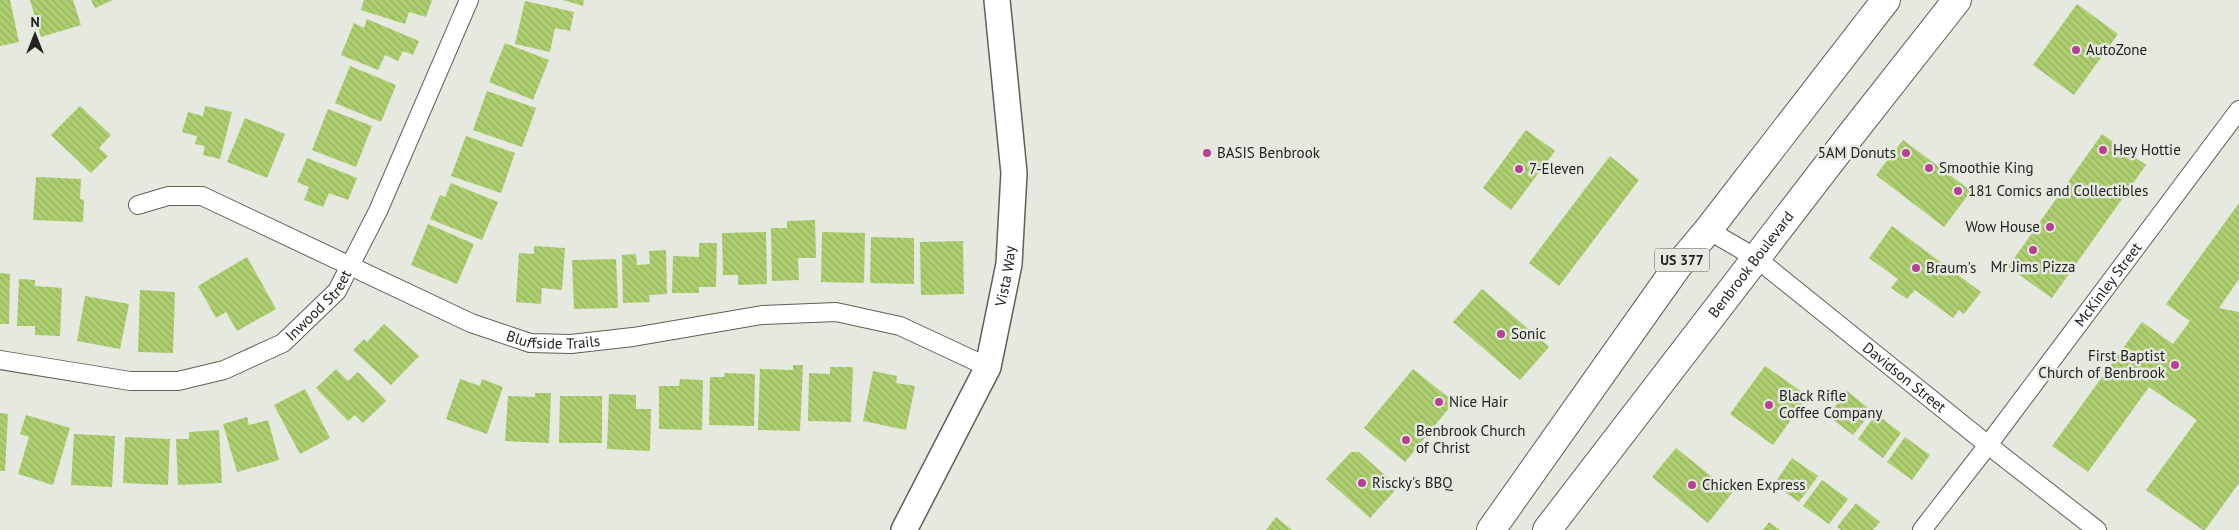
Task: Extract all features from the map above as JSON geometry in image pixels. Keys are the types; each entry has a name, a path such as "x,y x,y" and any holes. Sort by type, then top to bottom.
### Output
{"highway":[{"name":"US 377","path":"1491,530 1677,267 1708,230 1886,0"},
{"name":"Benbrook Boulevard","path":"1548,530 1756,258 1957,0"}],"street":[{"name":"Inwood Street","path":"0,360 130,380 178,380 224,370 283,342 337,291 378,211 469,0"},
{"name":"Vista Way","path":"904,530 988,367 1009,264 1014,173 997,0"},
{"name":"McKinley Street","path":"1922,530 2239,110"},
{"name":"Bluffside Trails","path":"138,205 168,196 202,196 471,323 530,342 571,344 633,337 762,315 836,312 900,326 988,367"},
{"name":"Davidson Street","path":"1708,230 1756,258 1988,445 2097,530"}],"building":[{"path":"0,0 10,0 19,42 0,46"},
{"path":"30,0 73,0 81,25 41,37"},
{"path":"91,0 113,0 95,8"},
{"path":"364,0 432,0 426,17 409,12 405,24 361,10"},
{"path":"563,0 584,0 583,6"},
{"path":"525,1 574,12 570,31 555,28 550,52 515,44"},
{"name":"AutoZone","path":"2077,4 2118,34 2074,95 2033,65"},
{"path":"367,19 419,41 413,55 403,51 398,61 385,55 378,70 341,55 354,23 364,28"},
{"path":"505,43 549,60 533,100 489,82"},
{"path":"350,66 396,85 381,122 335,103"},
{"path":"487,91 536,108 522,147 473,130"},
{"path":"80,106 111,135 99,148 108,156 91,173 51,135"},
{"path":"205,106 232,112 220,159 203,155 205,146 195,144 197,136 182,132 188,112 203,116"},
{"path":"328,109 372,126 356,167 312,150"},
{"path":"245,118 285,134 267,178 227,162"},
{"name":"7-Eleven","path":"1526,130 1555,151 1511,210 1483,188"},
{"path":"2102,134 2146,165 2052,298 2008,267"},
{"path":"466,136 515,153 501,193 451,176"},
{"path":"1903,140 1971,191 1944,227 1876,175"},
{"name":"7-Eleven","path":"1610,156 1639,180 1559,286 1529,263"},
{"path":"307,158 357,178 348,200 329,193 323,207 304,200 309,187 297,182"},
{"path":"36,177 81,179 80,199 84,200 83,222 33,220"},
{"path":"451,183 498,202 482,240 430,219 440,195 445,197"},
{"name":"First Baptist Church of Benbrook","path":"2239,203 2239,279 2219,308 2239,312 2239,483 2205,530 2203,530 2146,490 2197,420 2149,387 2088,472 2052,446 2142,322 2173,344 2190,321 2166,304"},
{"path":"815,220 816,258 798,258 799,280 772,281 771,228 787,228 787,221"},
{"path":"428,224 474,244 457,284 411,265"},
{"name":"Braum's","path":"1892,226 1981,292 1964,314 1959,310 1953,318 1915,290 1907,299 1891,288 1898,279 1869,258"},
{"path":"766,232 767,284 738,285 738,275 723,275 722,233"},
{"path":"822,232 865,233 864,283 821,282"},
{"path":"871,237 914,238 914,284 870,283"},
{"path":"963,241 964,294 921,295 920,242"},
{"path":"699,243 717,243 716,287 699,287 699,293 672,293 673,256 699,257"},
{"path":"534,246 565,248 562,290 542,288 541,304 516,302 519,253 534,254"},
{"path":"666,250 667,294 649,295 650,302 623,303 622,255 636,254 637,265 650,264 649,251"},
{"path":"247,257 276,309 237,331 226,312 216,318 198,286"},
{"path":"616,259 618,308 574,309 572,260"},
{"path":"0,273 10,274 9,324 0,324"},
{"path":"19,279 35,280 35,286 62,288 60,336 35,335 35,326 17,326"},
{"name":"Sonic","path":"1482,289 1549,347 1520,380 1453,322"},
{"path":"140,290 175,292 173,353 138,352"},
{"path":"85,296 129,304 120,349 77,341"},
{"path":"384,324 419,356 391,385 353,350 364,339 367,342"},
{"path":"793,365 803,365 800,431 758,430 760,369 793,370"},
{"name":"Black Rifle Coffee Company","path":"1765,366 1808,396 1773,445 1730,414"},
{"path":"830,367 853,367 851,422 808,421 809,373 830,374"},
{"path":"336,369 348,381 358,372 386,401 363,423 355,415 348,421 316,388"},
{"path":"1413,369 1454,402 1405,462 1364,428"},
{"path":"873,371 897,376 896,383 915,386 906,430 863,421"},
{"path":"725,373 755,374 754,426 709,425 710,377 724,377"},
{"path":"460,379 480,386 482,379 503,387 487,434 446,419"},
{"path":"680,379 703,380 702,430 659,429 659,386 679,386"},
{"path":"305,389 330,438 300,454 274,405"},
{"path":"1847,391 1872,411 1853,435 1828,416"},
{"path":"535,393 551,393 549,443 505,441 508,396 535,397"},
{"path":"609,394 636,395 636,409 651,409 650,451 607,449"},
{"path":"560,396 602,396 602,443 559,443"},
{"path":"0,413 8,414 5,471 0,471"},
{"path":"1876,414 1901,433 1883,458 1858,439"},
{"path":"26,415 70,428 53,485 18,474 29,437 20,434"},
{"path":"247,417 249,425 268,420 279,460 237,472 223,424"},
{"path":"219,430 222,483 178,485 176,439 189,439 189,432"},
{"path":"74,434 115,436 112,487 71,485"},
{"path":"125,437 170,439 168,485 123,483"},
{"path":"1905,437 1930,455 1912,480 1887,462"},
{"name":"Chicken Express","path":"1676,448 1732,493 1708,523 1652,477"},
{"name":"Riscky's BBQ","path":"1351,452 1359,452 1398,487 1370,518 1326,479"},
{"path":"1792,458 1818,476 1799,502 1774,484"},
{"path":"1822,480 1848,499 1829,524 1803,506"},
{"path":"1856,503 1880,522 1873,530 1841,530 1837,527"},
{"path":"1276,517 1292,530 1266,530"},
{"path":"1769,522 1780,530 1763,530"}],"place":[{"name":"AutoZone","path":"2076,50"},
{"name":"Hey Hottie","path":"2103,150"},
{"name":"BASIS Benbrook","path":"1207,153"},
{"name":"5AM Donuts","path":"1906,153"},
{"name":"Smoothie King","path":"1929,168"},
{"name":"7-Eleven","path":"1519,169"},
{"name":"181 Comics and Collectibles","path":"1958,191"},
{"name":"Wow House","path":"2050,227"},
{"name":"Mr Jims Pizza","path":"2033,250"},
{"name":"Braum's","path":"1916,268"},
{"name":"Sonic","path":"1501,334"},
{"name":"First Baptist Church of Benbrook","path":"2175,365"},
{"name":"Nice Hair","path":"1439,402"},
{"name":"Black Rifle Coffee Company","path":"1769,405"},
{"name":"Benbrook Church of Christ","path":"1406,440"},
{"name":"Riscky's BBQ","path":"1362,483"},
{"name":"Chicken Express","path":"1692,485"}]}
